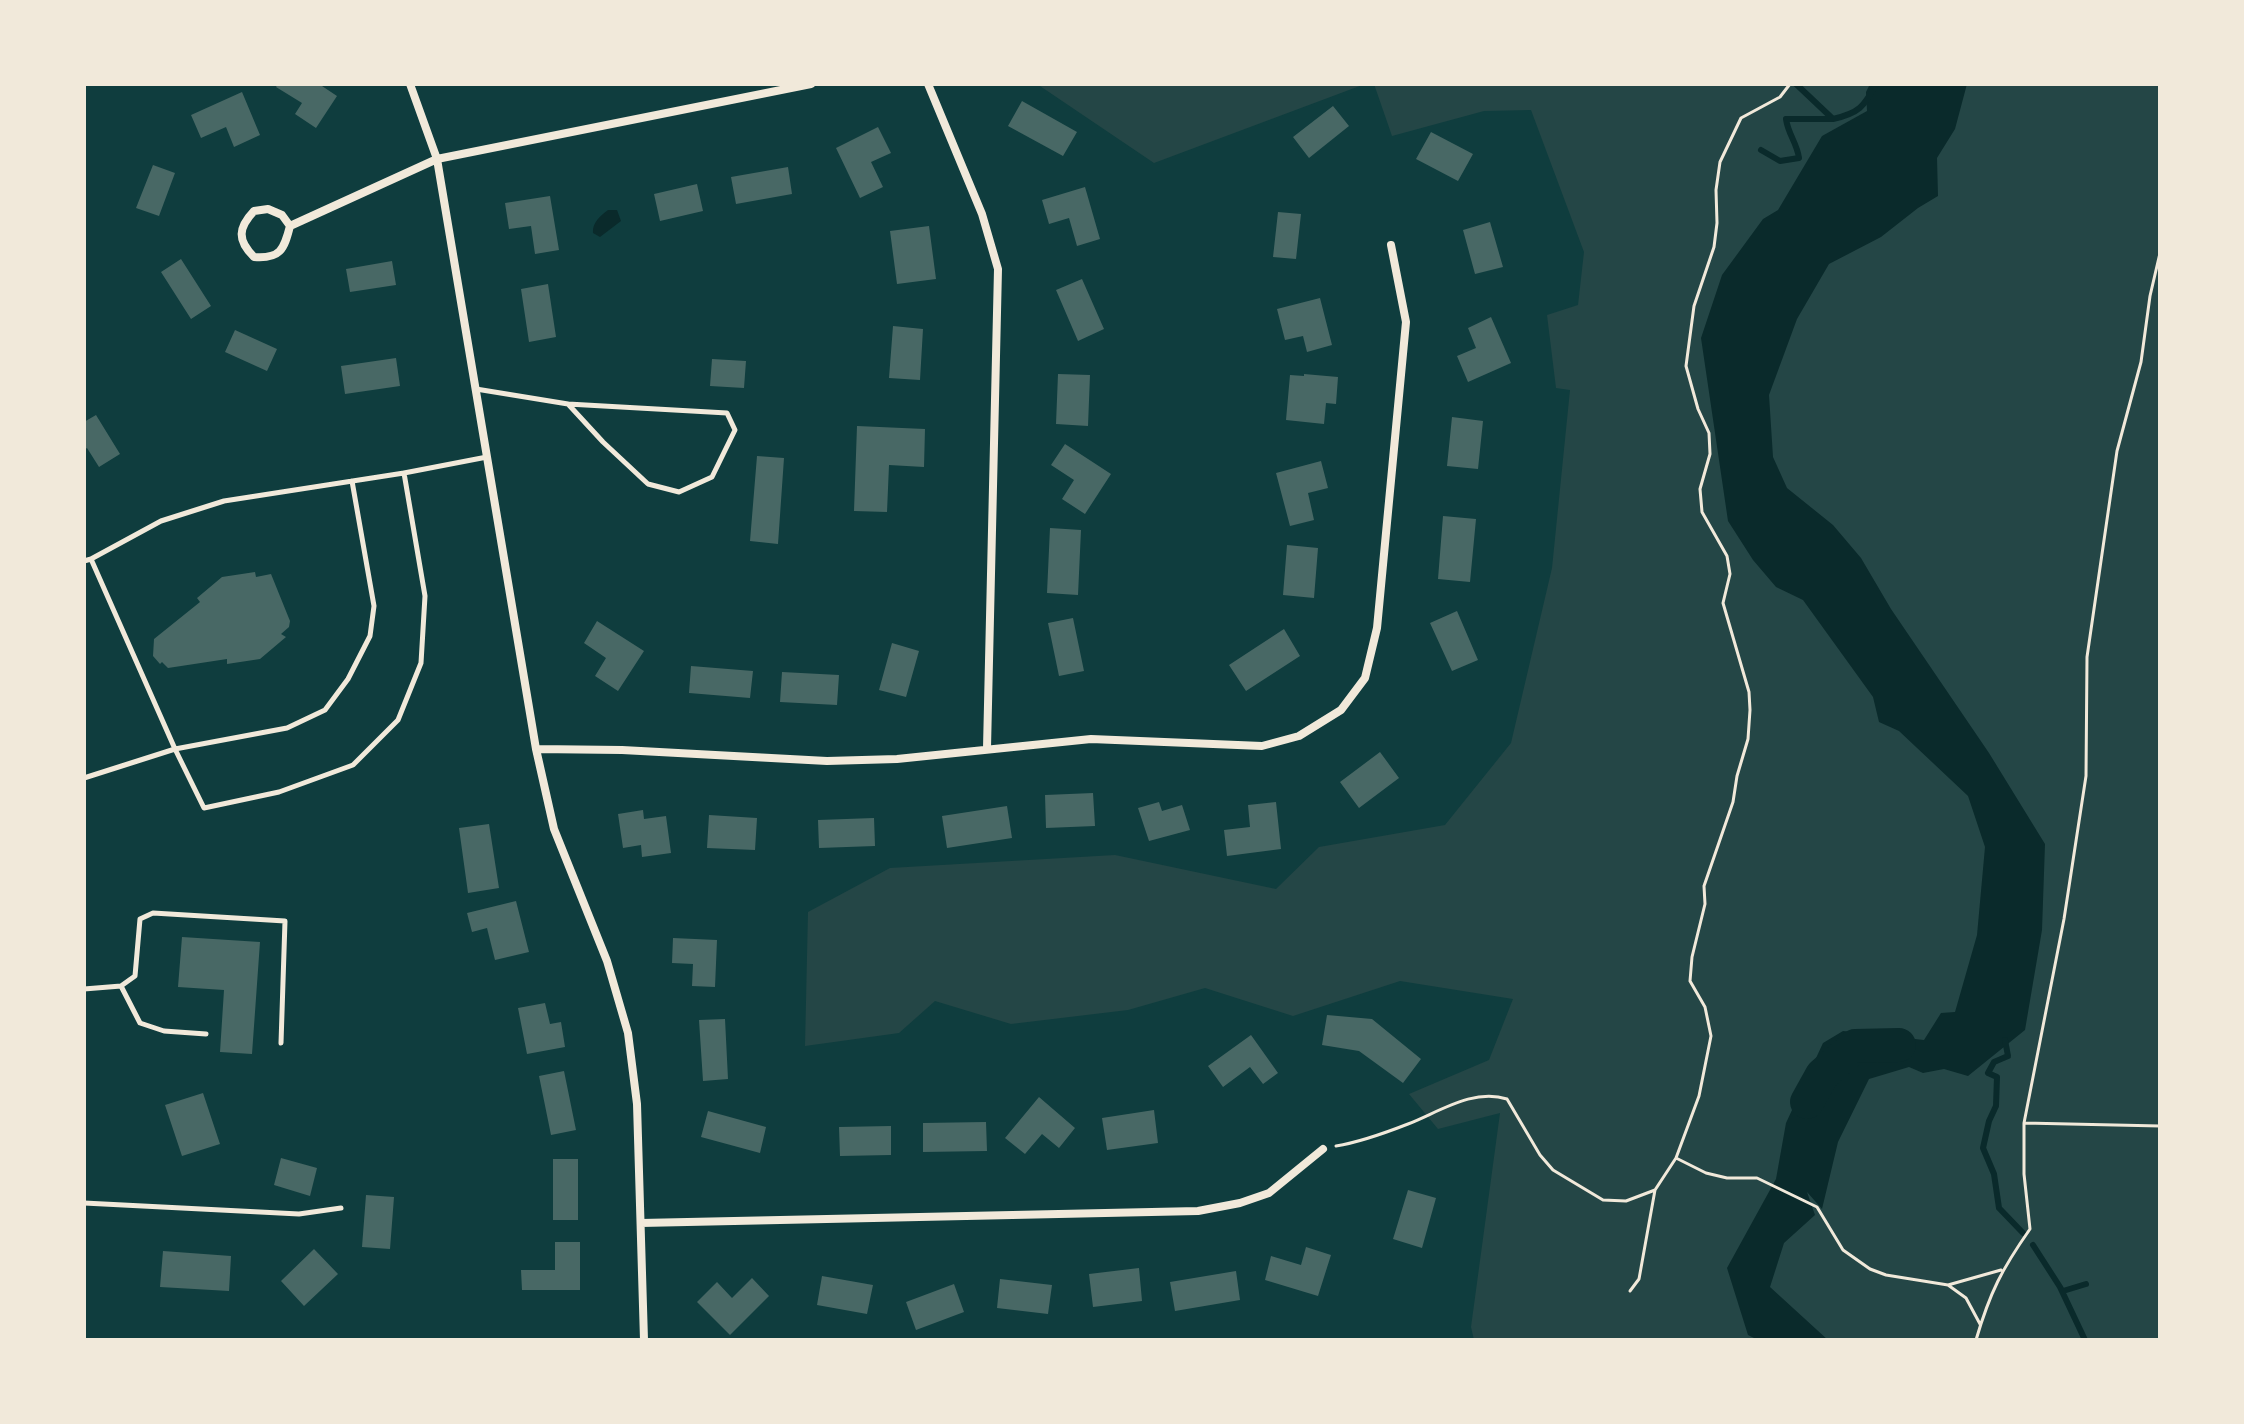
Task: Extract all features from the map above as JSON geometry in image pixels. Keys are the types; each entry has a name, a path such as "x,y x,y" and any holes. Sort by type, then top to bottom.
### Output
{"street":[{"path":"410,84 437,159 536,749 554,829 607,961 628,1033 637,1104 644,1340"},
{"path":"290,226 282,215 268,209 254,211 244,221 241,235 243,247 254,257 268,258 281,251 290,226 437,159 811,84"},
{"path":"928,84 982,214 998,269 987,748"},
{"path":"536,749 622,750 827,761 897,759 1091,739 1262,746 1299,736 1341,710 1365,678 1377,628 1406,322 1391,245"},
{"path":"641,1223 1198,1211 1240,1203 1269,1193 1323,1149"}],"lane":[{"path":"475,389 568,404 727,413 735,430 712,477 679,492 648,484 568,404"},
{"path":"404,473 425,596 421,663 398,720 353,765 279,792 204,808 87,560 161,521 224,501 487,457"},
{"path":"84,778 175,749 287,728 325,710 348,679 370,636 374,606 352,481"},
{"path":"84,989 121,986 135,976 140,919 153,913 285,921 281,1043"},
{"path":"121,986 140,1023 164,1031 206,1034"},
{"path":"84,1203 299,1214 341,1208"}],"path":[{"path":"1630,1291 1639,1279 1655,1190 1676,1158 1699,1096 1711,1036 1705,1007 1690,981 1692,957 1705,904 1704,886 1733,802 1748,739 1750,710 1749,692 1723,603 1730,574 1727,556 1702,512 1700,489 1710,454 1709,433 1698,409 1686,366 1694,306 1714,247 1720,162 1741,118 1780,97 1790,84"},
{"path":"1976,1340 2001,1270 2030,1229 2024,1174 2024,1123 2064,919 2086,776 2087,657 2117,451 2141,362 2150,296 2160,253"},
{"path":"1323,1149 1353,1143 1465,1100 1496,1095 1507,1099 1540,1155 1553,1170 1570,1182 1603,1200 1626,1201 1655,1190"},
{"path":"2024,1123 2160,1126"},
{"path":"1676,1158 1706,1173 1727,1178 1757,1178 1817,1207 1843,1250 1870,1269 1886,1275 1948,1285 2001,1270"},
{"path":"1948,1285 1966,1298 1980,1324"}],"shaded area":[{"path":"1037,84 1365,84 1154,163"},
{"path":"1374,84 2160,84 2160,1340 1474,1340 1471,1327 1500,1113 1438,1129 1409,1094 1489,1060 1513,999 1400,981 1293,1016 1205,988 1128,1010 1011,1024 935,1001 899,1033 805,1046 808,912 890,868 1115,855 1276,889 1319,847 1445,825 1511,743 1552,568 1570,390 1556,388 1547,315 1578,305 1584,252 1531,110 1484,111 1392,136"},
{"path":"1870,84 1967,84 1955,129 1937,158 1938,196 1881,237 1829,264 1797,319 1769,395 1773,457 1787,488 1833,525 1861,558 2045,844 2042,930 2025,1030 1968,1076 1944,1069 1923,1073 1909,1067 1869,1079 1838,1142 1822,1209 1807,1192 1815,1215 1784,1243 1770,1287 1828,1340 1758,1340 1748,1335 1727,1268 1776,1179 1786,1123 1823,1043 1843,1031 1924,1040 1941,1013 1955,1012 1977,935 1985,847 1968,796 1899,731 1879,722 1873,697 1803,600 1776,587 1753,560 1728,521 1701,338 1722,275 1763,219 1778,210 1822,136 1867,111 1866,92"},
{"path":"608,210 617,210 621,221 600,237 593,233 594,226"}],"building":[{"path":"278,84 319,84 337,96 316,128 295,114 302,103 276,87"},
{"path":"242,92 260,135 234,147 226,127 201,138 191,115"},
{"path":"1022,101 1077,132 1063,156 1008,126"},
{"path":"1333,106 1349,126 1309,158 1293,137"},
{"path":"878,127 891,153 871,162 883,187 860,198 836,148"},
{"path":"1431,132 1473,154 1458,181 1416,159"},
{"path":"153,165 175,173 159,216 136,208"},
{"path":"788,167 792,194 736,204 731,177"},
{"path":"697,184 703,211 660,221 654,194"},
{"path":"1085,187 1100,239 1077,246 1069,218 1049,224 1042,200"},
{"path":"550,196 559,250 535,254 531,226 509,229 505,203"},
{"path":"1278,212 1301,214 1296,259 1273,257"},
{"path":"1490,222 1503,267 1475,274 1463,230"},
{"path":"929,226 936,279 897,284 890,231"},
{"path":"181,259 211,306 191,319 161,272"},
{"path":"392,261 396,285 350,292 346,269"},
{"path":"1082,279 1104,329 1078,341 1056,290"},
{"path":"548,284 556,337 529,342 521,289"},
{"path":"1320,298 1332,345 1307,352 1303,336 1285,340 1277,309"},
{"path":"1491,317 1511,363 1468,382 1457,356 1476,348 1468,328"},
{"path":"893,326 923,329 920,380 889,378"},
{"path":"235,330 277,349 267,371 225,352"},
{"path":"396,358 400,386 345,394 341,366"},
{"path":"712,359 746,361 744,388 710,386"},
{"path":"1058,374 1090,375 1088,426 1056,424"},
{"path":"1290,375 1338,377 1336,404 1326,403 1324,424 1286,420"},
{"path":"96,415 120,454 99,467 87,448 84,450 84,422"},
{"path":"1452,417 1483,421 1478,469 1447,466"},
{"path":"857,426 925,429 924,467 889,465 887,512 854,511"},
{"path":"1065,444 1111,474 1085,514 1062,499 1074,480 1051,465"},
{"path":"757,456 784,458 778,544 750,541"},
{"path":"1321,461 1328,488 1308,493 1314,520 1290,526 1276,473"},
{"path":"1443,516 1476,519 1470,582 1438,579"},
{"path":"1050,528 1081,530 1078,595 1047,593"},
{"path":"1287,545 1318,548 1314,598 1283,595"},
{"path":"255,572 256,577 271,574 290,621 289,627 281,634 286,637 260,659 227,664 227,659 168,668 162,662 160,664 153,656 154,639 200,602 197,598 222,577"},
{"path":"1457,611 1478,660 1452,671 1430,623"},
{"path":"1073,618 1084,671 1059,676 1048,623"},
{"path":"597,621 644,651 618,691 595,676 606,658 584,643"},
{"path":"1284,629 1300,656 1246,691 1229,665"},
{"path":"892,643 919,651 906,697 879,690"},
{"path":"691,666 753,671 750,698 689,693"},
{"path":"782,672 839,675 837,705 780,702"},
{"path":"1380,752 1399,778 1359,808 1340,782"},
{"path":"1093,793 1095,826 1046,828 1045,795"},
{"path":"1159,802 1162,811 1182,805 1190,830 1149,841 1138,808"},
{"path":"1276,802 1281,849 1227,856 1224,830 1250,827 1248,805"},
{"path":"1007,806 1012,838 947,848 942,816"},
{"path":"643,810 644,819 666,816 671,853 642,857 641,845 623,848 618,814"},
{"path":"709,815 757,818 755,850 707,848"},
{"path":"874,818 875,846 819,848 818,820"},
{"path":"489,824 499,888 468,893 459,828"},
{"path":"516,901 529,952 495,960 487,928 472,932 467,913"},
{"path":"182,937 260,942 252,1054 220,1052 224,990 178,987"},
{"path":"673,938 717,940 715,987 692,986 693,964 672,963"},
{"path":"545,1003 550,1024 561,1022 565,1047 527,1054 518,1008"},
{"path":"1327,1015 1372,1019 1421,1059 1403,1083 1359,1051 1322,1045"},
{"path":"725,1019 728,1079 703,1081 699,1020"},
{"path":"1251,1035 1278,1073 1263,1084 1250,1067 1223,1087 1208,1066"},
{"path":"564,1071 576,1130 551,1135 539,1076"},
{"path":"203,1093 220,1144 182,1156 165,1105"},
{"path":"1039,1097 1075,1128 1059,1148 1042,1134 1025,1154 1005,1138"},
{"path":"1154,1110 1158,1143 1107,1150 1102,1118"},
{"path":"708,1111 766,1127 760,1153 701,1137"},
{"path":"986,1122 987,1151 923,1152 923,1123"},
{"path":"891,1126 891,1155 840,1156 839,1127"},
{"path":"281,1158 317,1168 310,1196 274,1185"},
{"path":"553,1159 578,1159 578,1220 553,1220"},
{"path":"1408,1190 1436,1198 1422,1248 1393,1239"},
{"path":"366,1195 394,1197 390,1249 362,1247"},
{"path":"555,1242 580,1242 580,1290 522,1290 521,1270 555,1270"},
{"path":"1306,1247 1331,1255 1318,1296 1265,1280 1271,1256 1301,1265"},
{"path":"314,1249 338,1274 304,1306 281,1281"},
{"path":"163,1251 231,1256 229,1291 160,1287"},
{"path":"1139,1268 1142,1301 1093,1307 1089,1274"},
{"path":"1236,1271 1240,1300 1175,1311 1170,1282"},
{"path":"822,1276 873,1285 867,1314 817,1305"},
{"path":"752,1278 769,1296 730,1335 697,1302 717,1282 732,1298"},
{"path":"1000,1279 1052,1285 1048,1314 997,1308"},
{"path":"954,1284 964,1312 916,1330 906,1302"}],"waterway":[{"path":"1796,84 1833,119 1860,108 1876,84"},
{"path":"1761,150 1780,161 1799,158 1786,119 1833,119"},
{"path":"2005,1040 2008,1056 1994,1062 1988,1073 1997,1077 1996,1106 1983,1148 1994,1174 1999,1208 2023,1233"},
{"path":"1807,1102 1822,1075 1855,1046 1899,1045"},
{"path":"2033,1245 2060,1287 2085,1340"},
{"path":"2063,1291 2086,1284"}]}
